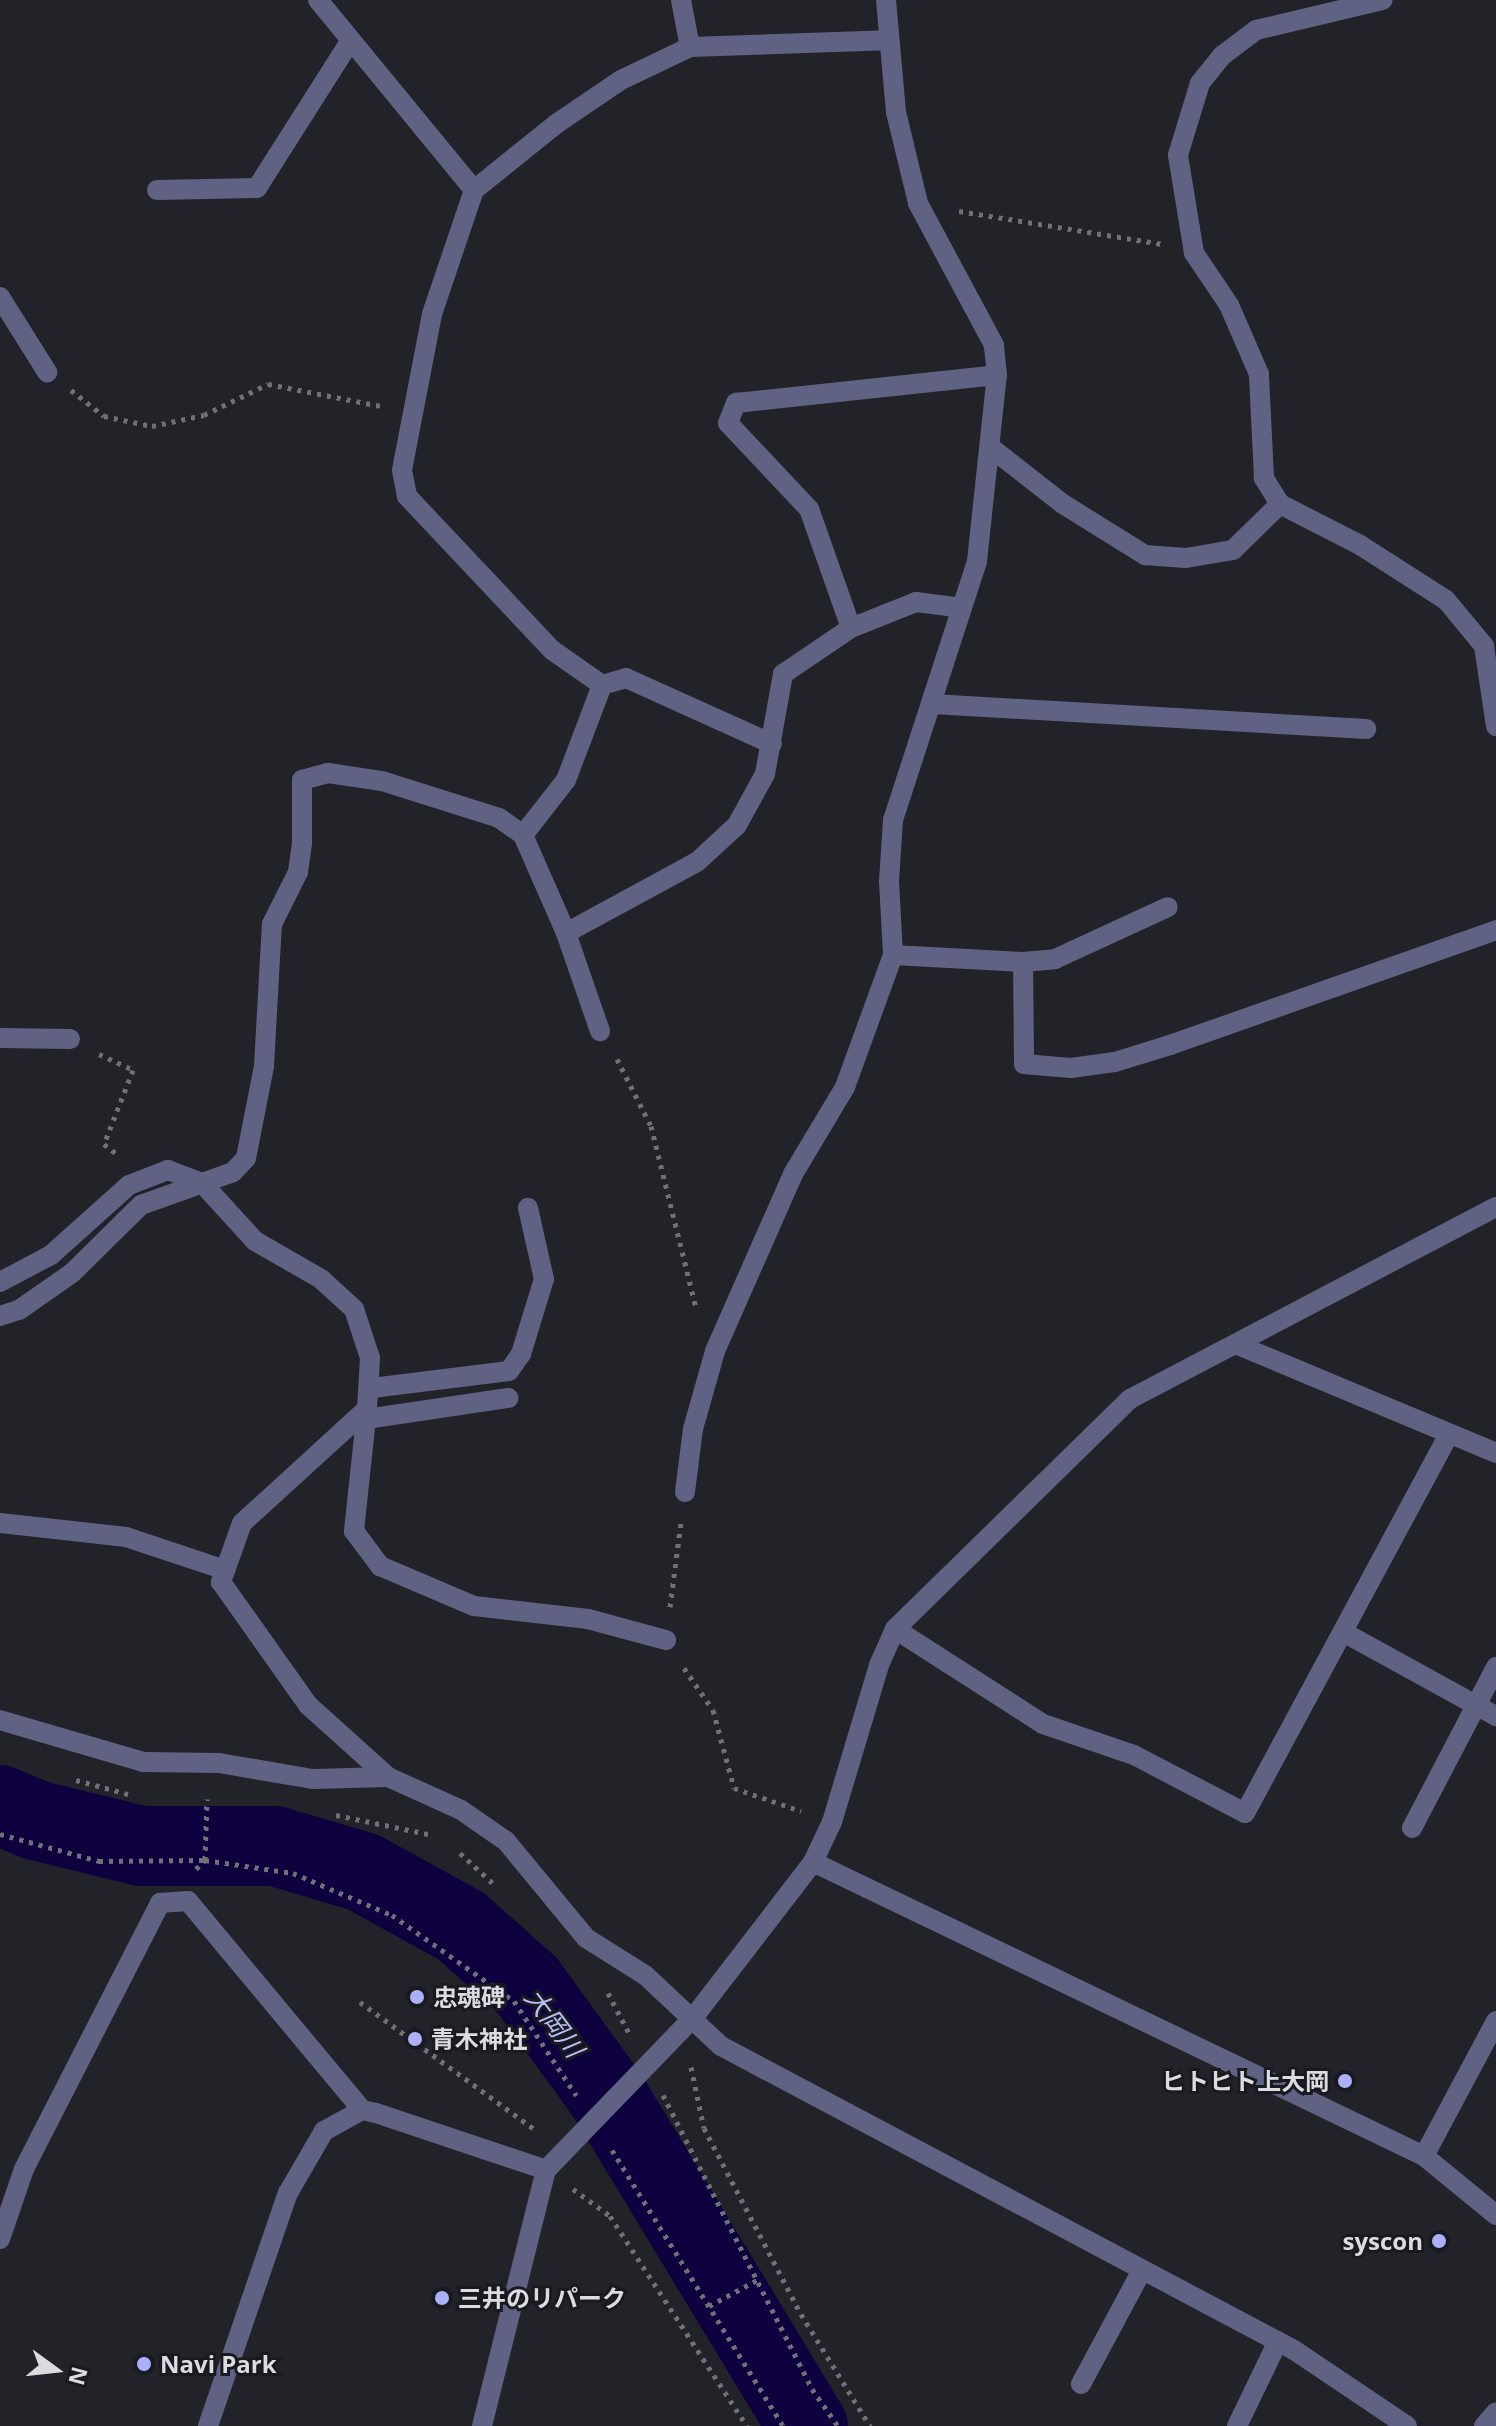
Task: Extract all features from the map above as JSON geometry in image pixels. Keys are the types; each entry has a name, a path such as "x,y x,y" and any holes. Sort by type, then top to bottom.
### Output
{"street":[{"path":"681,0 690,47"},
{"path":"685,1492 693,1429 715,1351 793,1174 845,1087 893,955 889,881 893,820 977,561 997,375 994,345 918,203 886,40 886,0"},
{"path":"1383,0 1256,30 1223,55 1200,83 1178,155 1194,253 1229,305 1259,374 1264,478 1280,504 1360,545 1446,600 1484,646 1496,726"},
{"path":"324,2 351,40 474,190"},
{"path":"157,190 257,188 351,40"},
{"path":"602,685 552,650 407,496 402,470 432,314 474,190 569,115 621,80 690,47 886,40"},
{"path":"0,297 47,372"},
{"path":"851,628 809,509 728,423 736,403 997,375"},
{"path":"990,447 1063,504 1145,555 1186,558 1233,550 1280,504"},
{"path":"566,933 697,862 737,825 755,799 772,744 775,697 783,674 851,628 916,602 962,608"},
{"path":"602,685 626,678 772,744"},
{"path":"523,835 566,780 602,685"},
{"path":"933,704 1366,729"},
{"path":"0,1316 19,1310 72,1273 141,1205 233,1172 246,1158 254,1131 266,1050 272,924 298,872 302,780 328,773 382,781 499,818 523,835 566,933 600,1031"},
{"path":"893,955 1023,962 1055,959 1168,907"},
{"path":"1023,962 1024,1064 1071,1068 1115,1062 1170,1045 1496,930"},
{"path":"0,1038 70,1039"},
{"path":"0,1282 51,1255 129,1185 168,1170 202,1183 255,1241 321,1279 354,1309 366,1333 372,1388 354,1531 380,1566 474,1606 588,1619 666,1640"},
{"path":"482,2426 546,2170 645,2056 693,2018 813,1862 832,1822 879,1665 895,1629 1130,1399 1496,1207"},
{"path":"372,1388 509,1371 521,1354 544,1279 528,1208"},
{"path":"1238,1345 1496,1453"},
{"path":"508,1398 367,1414 242,1523 222,1569 221,1582 308,1705 388,1777 461,1810 506,1841 586,1938 645,1975 721,2046 1278,2341 1407,2426"},
{"path":"895,1629 1043,1724 1134,1755 1245,1813 1449,1434"},
{"path":"0,1523 126,1537 222,1569"},
{"path":"1343,1632 1496,1716"},
{"path":"1412,1828 1496,1667"},
{"path":"0,1720 144,1762 219,1763 313,1779 388,1777"},
{"path":"813,1862 1424,2156 1496,2215"},
{"path":"0,2239 24,2169 160,1903 188,1901 362,2110 546,2170"},
{"path":"1424,2156 1496,2021"},
{"path":"208,2426 288,2193 324,2131 362,2110"},
{"path":"1081,2384 1142,2270"},
{"path":"1237,2426 1278,2341"},
{"path":"1484,2426 1496,2412"}],"path":[{"path":"918,203 1126,235 1194,253"},
{"path":"47,372 104,416 152,426 204,415 268,384 413,412"},
{"path":"600,1031 651,1126 701,1325 715,1351"},
{"path":"70,1039 133,1070 104,1144 119,1153 102,1211"},
{"path":"685,1492 666,1640 713,1710 734,1788 832,1822"},
{"path":"70,1778 111,1793 143,1795"},
{"path":"191,1798 222,1800"},
{"path":"205,1860 207,1799"},
{"path":"327,1813 443,1838"},
{"path":"0,1834 99,1861 205,1860 293,1873 392,1915 514,2001 580,2101"},
{"path":"455,1848 501,1890"},
{"path":"604,1985 645,2056"},
{"path":"360,2002 561,2150"},
{"path":"693,2018 691,2078 704,2128 801,2314 870,2426"},
{"path":"660,2091 812,2389 838,2426"},
{"path":"604,2138 783,2426"},
{"path":"546,2170 610,2216 747,2426"},
{"path":"709,2306 757,2280"}],"waterway":[{"name":"大岡川","path":"0,1805 35,1820 142,1846 275,1846 363,1872 461,1926 527,1985 609,2098 808,2426"}],"place":[{"name":"忠魂碑","path":"417,1997"},
{"name":"青木神社","path":"415,2039"},
{"name":"ヒトヒト上大岡","path":"1345,2081"},
{"name":"syscon","path":"1439,2241"},
{"name":"三井のリパーク","path":"442,2298"},
{"name":"Navi Park","path":"144,2364"}]}
